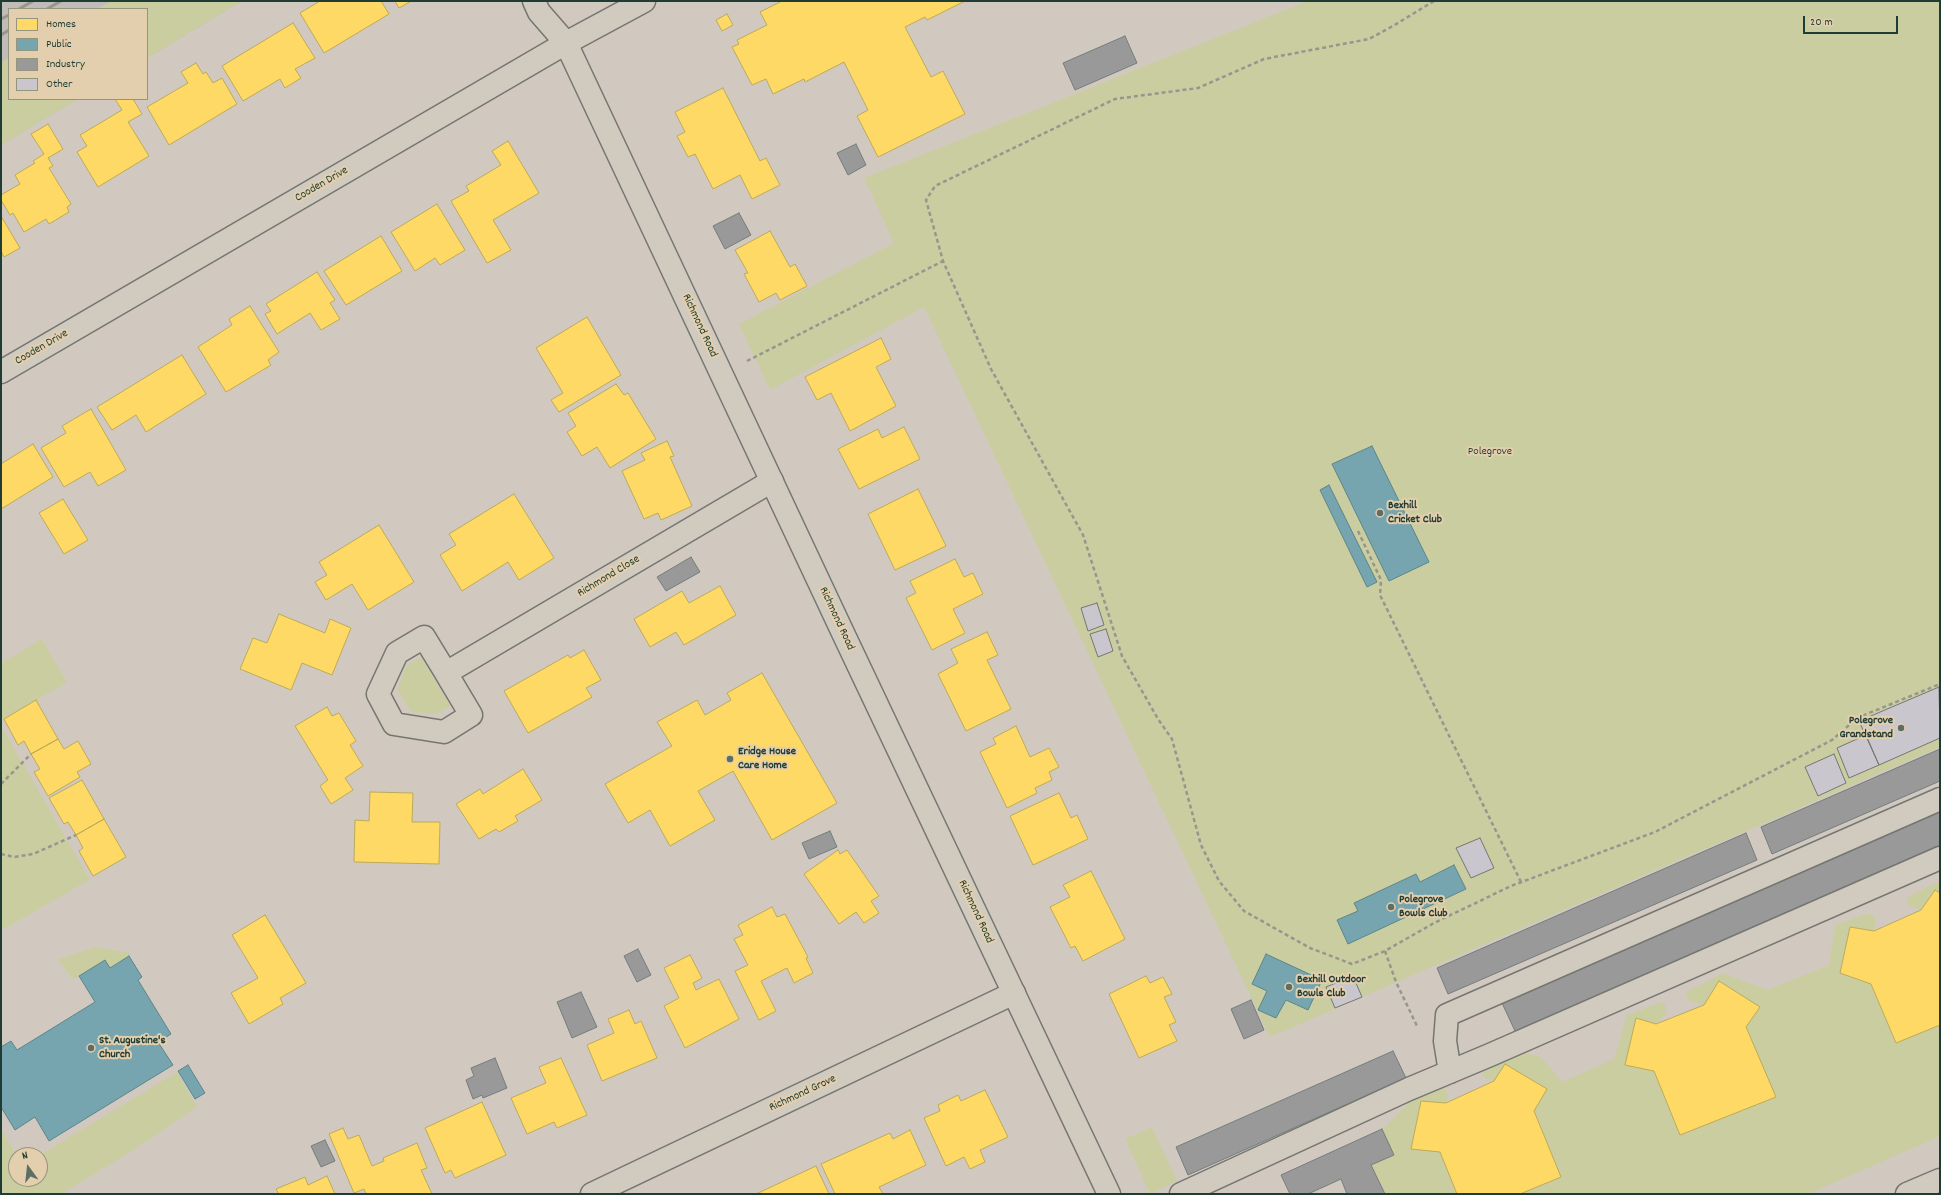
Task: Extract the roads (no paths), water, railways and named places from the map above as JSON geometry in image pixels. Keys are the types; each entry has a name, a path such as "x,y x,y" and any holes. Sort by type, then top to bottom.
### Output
{"main road":[{"name":"Richmond Road","path":"534,1 539,12 566,43 1109,1194"},
{"name":"Cooden Drive","path":"1,372 566,43 644,1"},
{"name":"Richmond Close","path":"446,673 772,481"},
{"path":"424,637 446,673 471,715 444,732 394,724 378,694 397,653 424,637"},
{"path":"1450,1072 1445,1041 1447,1015 1940,799"},
{"path":"1181,1194 1402,1092 1940,858"},
{"name":"Richmond Grove","path":"592,1194 1014,993"},
{"path":"1907,1194 1940,1180"}],"railway":[{"path":"21,8 33,1"},
{"path":"49,8 61,1"},
{"path":"1,19 8,16"},
{"path":"1,35 8,31"}],"place":[{"name":"Bexhill Cricket Club","path":"1380,513"},
{"name":"Polegrove Grandstand","path":"1901,728"},
{"name":"Eridge House Care Home","path":"730,759"},
{"name":"Polegrove Bowls Club","path":"1391,907"},
{"name":"Bexhill Outdoor Bowls Club","path":"1289,987"},
{"name":"St. Augustine's Church","path":"91,1048"}],"park label":[{"name":"Polegrove","path":"1490,452"}]}
